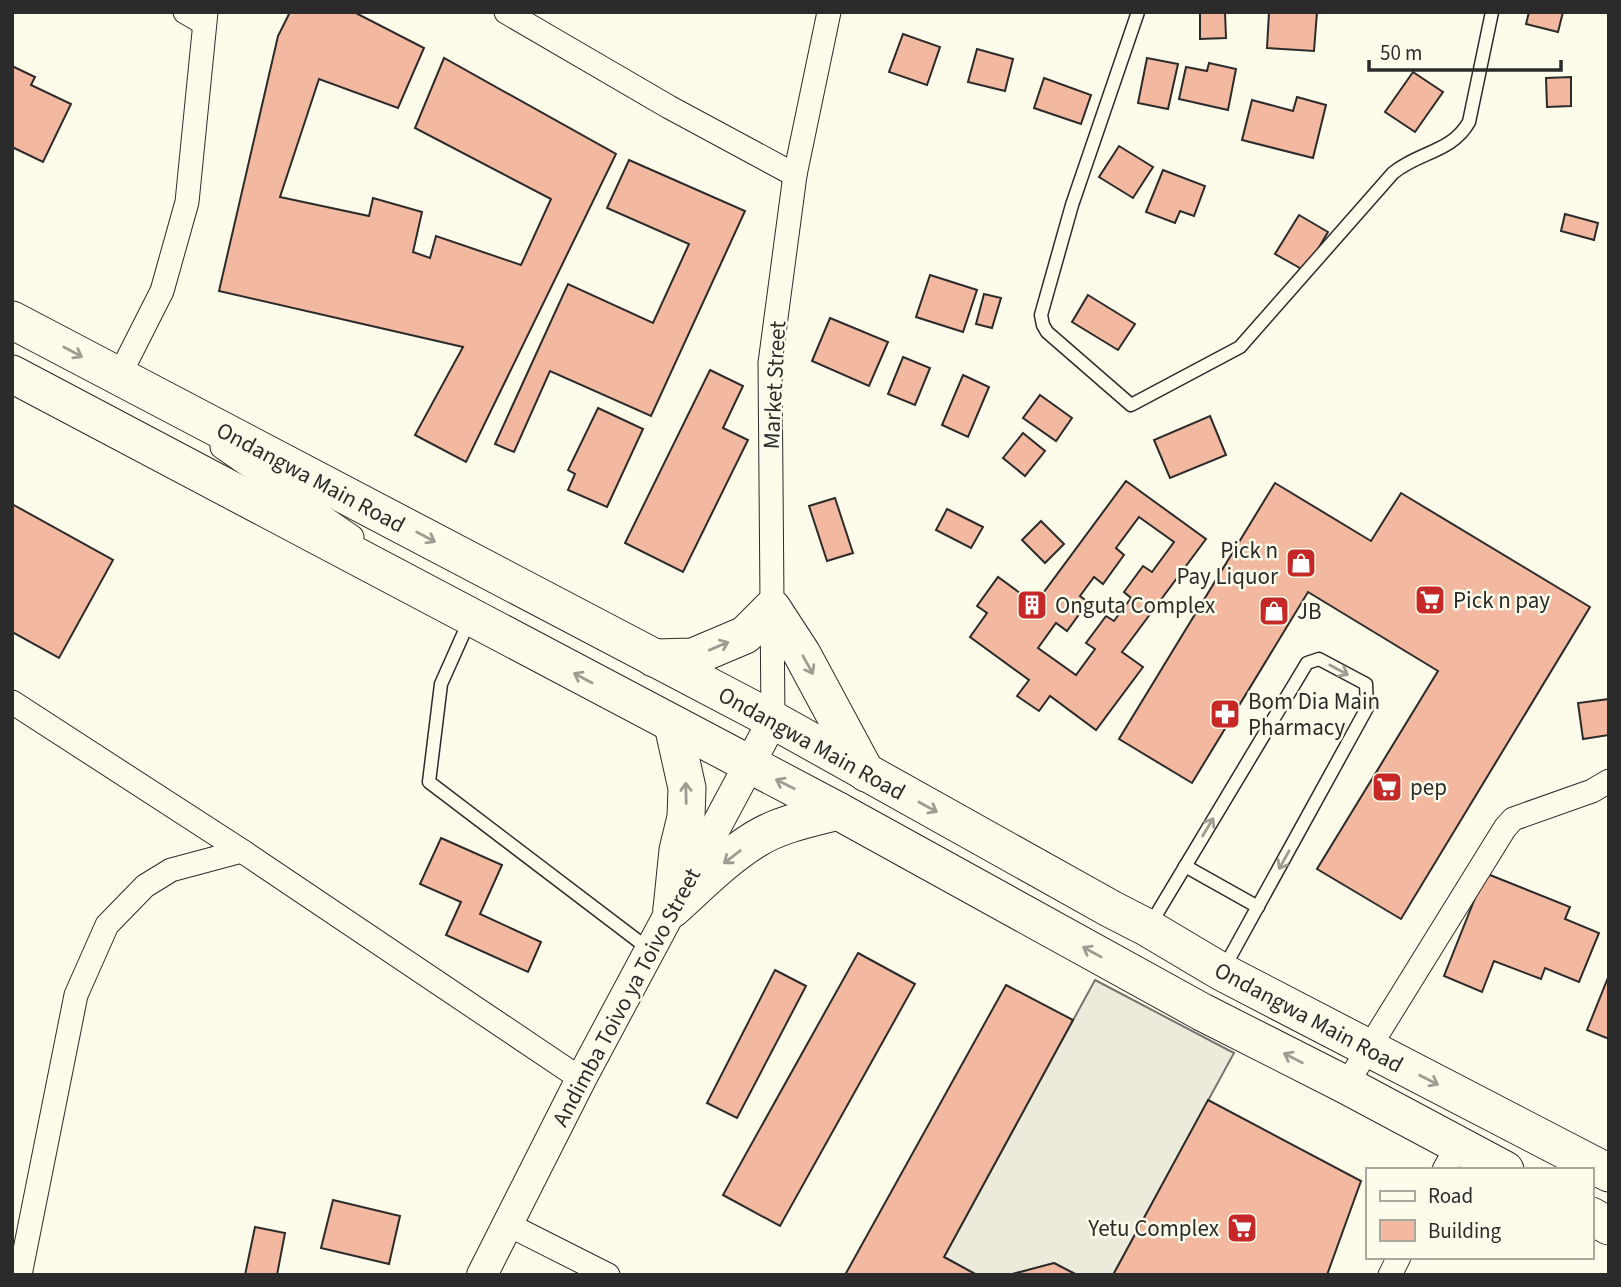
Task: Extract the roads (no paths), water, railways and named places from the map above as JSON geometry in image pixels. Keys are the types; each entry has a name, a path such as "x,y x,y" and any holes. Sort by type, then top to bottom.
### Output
{"main road":[{"name":"Ondangwa Main Road","path":"12,320 773,720 1148,928 1222,972 1609,1173"},
{"name":"Ondangwa Main Road","path":"12,374 838,811 1191,1006 1346,1084 1451,1157 1497,1168"},
{"path":"654,658 693,657 745,635 772,608 802,654 866,772"},
{"path":"672,909 678,850 686,817 687,788 673,726"},
{"path":"672,909 757,838 803,820 838,811"},
{"path":"1593,1217 1609,1226"}],"street":[{"path":"506,12 669,107 795,175"},
{"name":"Market Street","path":"773,720 770,363 795,175 828,12"},
{"path":"199,16 187,202 162,291 119,376 470,618"},
{"path":"12,702 242,851 581,1079"},
{"name":"Andimba Toivo ya Toivo Street","path":"482,1275 581,1079 773,720"},
{"path":"1346,1084 1505,828 1513,819 1592,790 1609,781"},
{"path":"20,1275 76,995 107,925 145,886 171,870 242,851"},
{"path":"508,1224 608,1275"},
{"path":"1390,1275 1398,1259"}],"lane":[{"path":"1138,12 1072,205 1041,315 1047,332 1130,405 1240,347 1393,173 1408,161 1448,145 1461,136 1469,122 1492,12"},
{"path":"470,618 441,684 429,782 650,951"},
{"path":"1148,928 1307,663 1319,659 1366,684 1367,708 1222,972"},
{"path":"1185,866 1258,907"}],"place":[{"name":"Pick n Pay Liquor","path":"1301,563"},
{"name":"Pick n pay","path":"1430,600"},
{"name":"Onguta Complex","path":"1032,605"},
{"name":"JB","path":"1274,611"},
{"name":"Bom Dia Main Pharmacy","path":"1225,714"},
{"name":"pep","path":"1387,787"},
{"name":"Yetu Complex","path":"1242,1228"}]}
